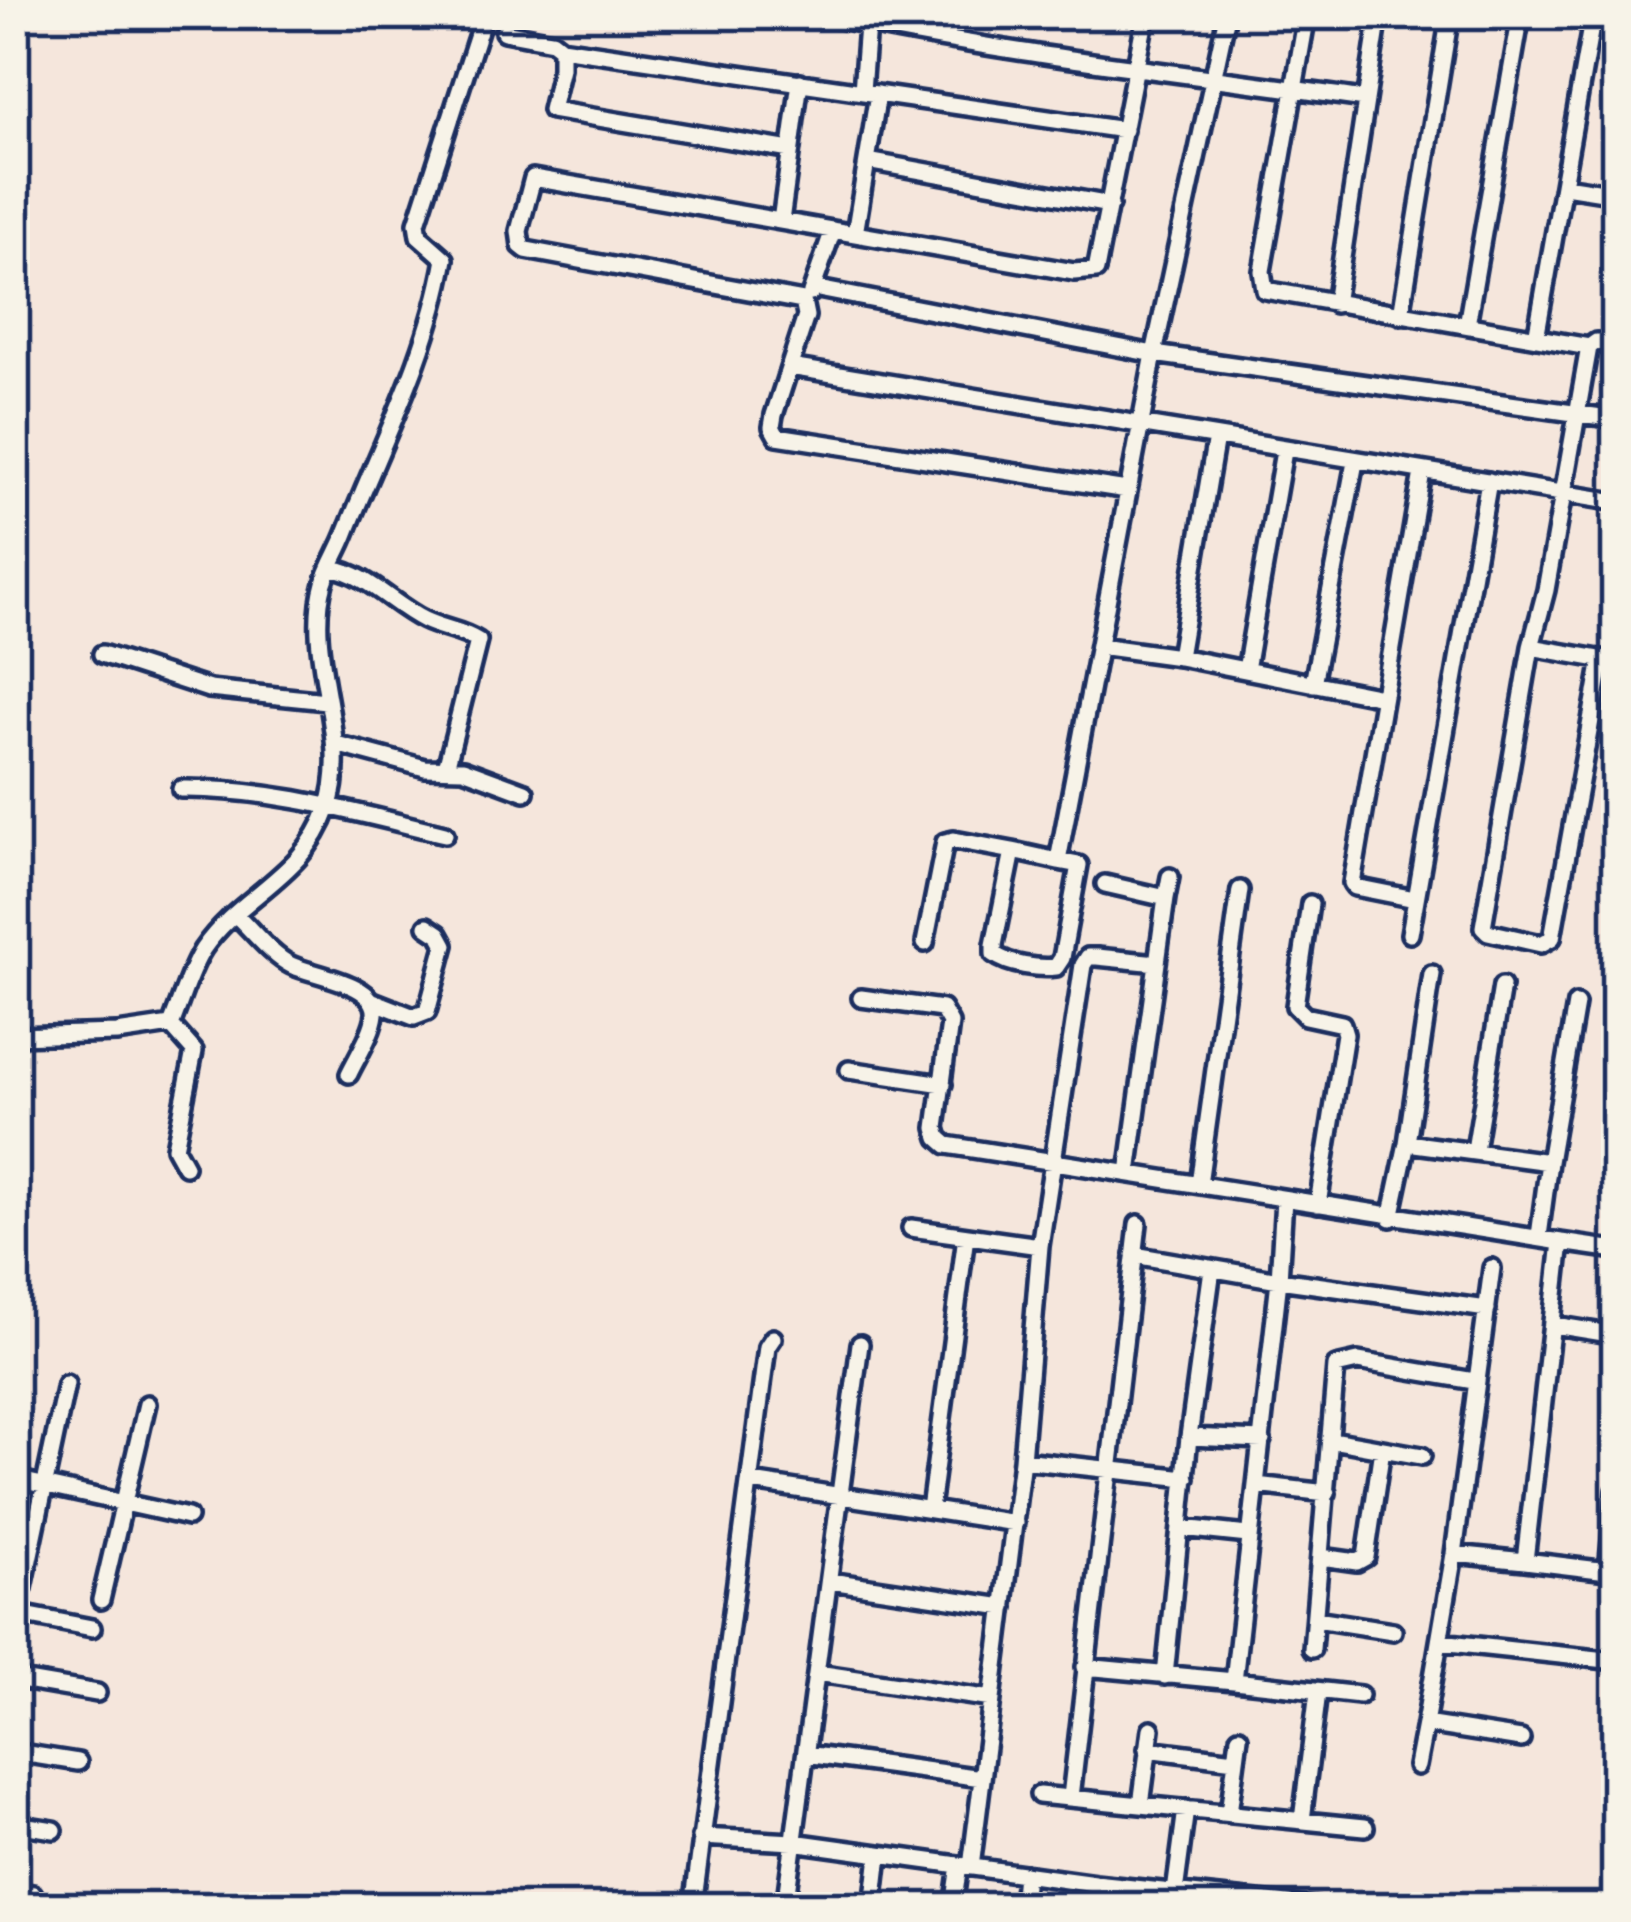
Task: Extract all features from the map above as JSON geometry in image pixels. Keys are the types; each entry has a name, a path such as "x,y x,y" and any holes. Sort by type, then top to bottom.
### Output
{"street":[{"path":"171,1025 202,950 297,863 329,806 336,745 326,700 320,620 325,580 402,404 427,333 445,260 418,236 417,223 484,15"},
{"path":"821,15 1136,69 1364,99"},
{"path":"806,308 797,298 779,294 526,250 519,239 533,178 1090,272 1100,262 1146,15"},
{"path":"1058,861 1126,490 1227,15"},
{"path":"1307,15 1262,283 1270,293 1589,347 1596,342 1616,344"},
{"path":"1335,304 1378,15"},
{"path":"1401,315 1450,15"},
{"path":"1467,326 1520,15"},
{"path":"1536,338 1592,15"},
{"path":"855,234 867,161 867,25"},
{"path":"504,32 551,41 561,48 1124,130"},
{"path":"561,48 551,110 790,150"},
{"path":"781,221 800,82"},
{"path":"867,161 1110,205"},
{"path":"1565,186 1616,194"},
{"path":"833,230 774,415 772,427 777,436 1126,490"},
{"path":"813,288 1154,354 1616,419"},
{"path":"1531,647 1609,661 1552,938 1540,944 1483,927 1531,647 1580,413 1589,347"},
{"path":"790,367 1616,502"},
{"path":"1179,657 1216,437"},
{"path":"1246,670 1284,451"},
{"path":"1313,684 1355,462"},
{"path":"1415,899 1352,883 1421,472"},
{"path":"1410,934 1490,481"},
{"path":"333,568 356,573 427,622 478,641 446,768"},
{"path":"1099,646 1179,657 1382,698"},
{"path":"102,654 208,689 326,700"},
{"path":"336,745 425,768 463,769 525,792"},
{"path":"181,789 235,789 445,834"},
{"path":"925,943 945,842 1013,851 1079,865 1062,958 1056,968 994,954 1013,851"},
{"path":"1128,1173 1170,877"},
{"path":"1105,884 1166,898"},
{"path":"1199,1184 1240,890"},
{"path":"1310,904 1295,1006 1305,1016 1342,1024 1345,1034 1318,1204"},
{"path":"236,915 288,964 335,979 414,1017 427,1012 446,945 427,926"},
{"path":"953,1907 982,1778 1022,1460 1040,1246 1083,965 1088,957 1157,963"},
{"path":"1391,1218 1432,974"},
{"path":"1475,1150 1502,986"},
{"path":"861,998 942,1009 948,1014 936,1128 946,1144 1616,1250"},
{"path":"349,1074 375,1014 373,1001"},
{"path":"1539,1236 1576,1004"},
{"path":"15,1036 117,1034 171,1025"},
{"path":"171,1025 194,1051 176,1148 185,1166"},
{"path":"848,1070 943,1084"},
{"path":"1407,1143 1549,1162"},
{"path":"1234,1681 1279,1280 1283,1199"},
{"path":"1071,1797 1138,1224"},
{"path":"911,1228 1040,1246"},
{"path":"930,1509 966,1236"},
{"path":"1525,1561 1561,1242"},
{"path":"1134,1255 1487,1309"},
{"path":"1417,1766 1454,1554 1492,1268"},
{"path":"1165,1676 1212,1269"},
{"path":"1554,1325 1616,1335"},
{"path":"693,1907 767,1347 773,1338"},
{"path":"785,1907 860,1344"},
{"path":"1312,1649 1334,1374 1342,1361 1474,1381"},
{"path":"22,1588 66,1384"},
{"path":"101,1600 147,1404"},
{"path":"1189,1437 1262,1440"},
{"path":"1332,1440 1422,1456"},
{"path":"1322,1557 1357,1562 1366,1556 1382,1449"},
{"path":"1022,1460 1186,1478"},
{"path":"15,1479 188,1517"},
{"path":"752,1481 1015,1523"},
{"path":"1256,1485 1327,1492"},
{"path":"1454,1554 1612,1571 1616,1491"},
{"path":"1182,1528 1248,1534"},
{"path":"830,1581 1004,1607"},
{"path":"15,1613 92,1628"},
{"path":"1316,1619 1393,1630"},
{"path":"1440,1642 1616,1661"},
{"path":"1085,1667 1360,1695"},
{"path":"817,1673 992,1700"},
{"path":"15,1679 97,1694"},
{"path":"1302,1820 1318,1692"},
{"path":"1425,1724 1521,1739"},
{"path":"1141,1805 1150,1729"},
{"path":"1229,1813 1239,1737"},
{"path":"1147,1749 1235,1760"},
{"path":"15,1752 78,1762"},
{"path":"806,1754 982,1778"},
{"path":"1039,1796 1365,1827"},
{"path":"1174,1892 1186,1809"},
{"path":"15,1824 54,1830"},
{"path":"701,1838 793,1842 1095,1884 1314,1907"},
{"path":"873,1907 879,1855"},
{"path":"1022,1907 1025,1874"},
{"path":"1092,1907 1095,1884"}]}
